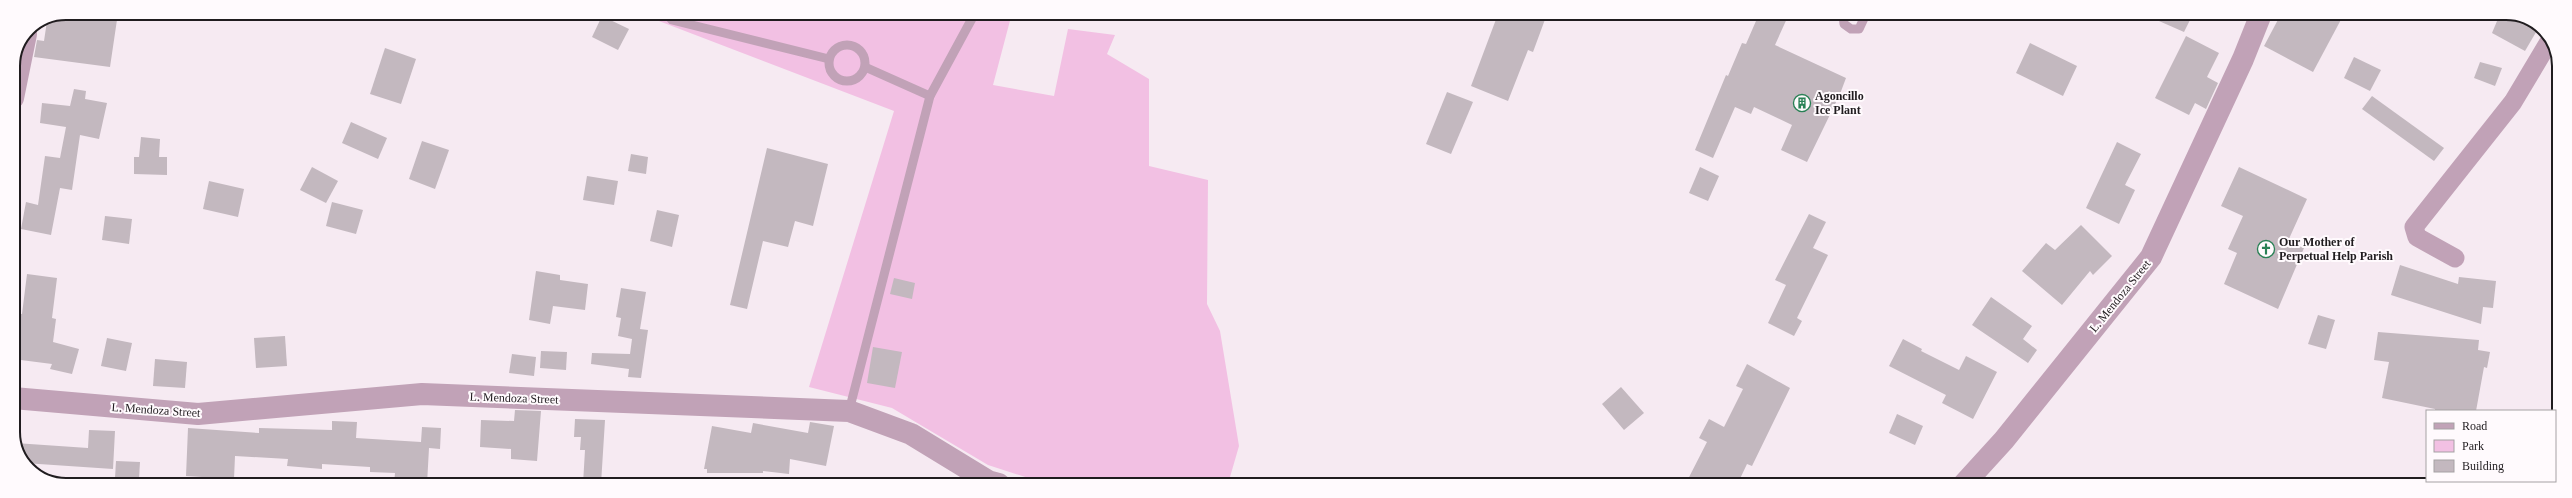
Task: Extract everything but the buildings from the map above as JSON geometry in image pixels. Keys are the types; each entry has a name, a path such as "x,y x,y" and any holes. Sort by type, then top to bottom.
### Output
{"street":[{"name":"L. Mendoza Street","path":"1969,478 2004,440 2151,257 2243,60 2259,20"},
{"path":"2455,258 2417,237 2414,226 2513,102 2547,45"},
{"path":"21,61 23,48"},
{"name":"L. Mendoza Street","path":"20,399 198,414 422,394 848,411 911,434 983,478"}],"lane":[{"path":"672,20 829,59"},
{"path":"848,411 930,96 971,20"},
{"path":"1844,20 1844,24 1851,29 1859,29 1863,20"},
{"path":"845,45 856,47 864,56 865,68 860,78 849,82 838,80 830,71 829,59 834,50 845,45"},
{"path":"865,68 930,96"}],"green space":[{"path":"656,20 1010,20 993,85 1054,96 1068,29 1115,35 1107,54 1149,79 1149,166 1208,180 1207,304 1220,331 1239,446 1230,478 1028,478 988,465 892,408 809,387 894,111"}],"place":[{"name":"Agoncillo Ice Plant","path":"1802,103"},
{"name":"Our Mother of Perpetual Help Parish","path":"2266,249"}]}
